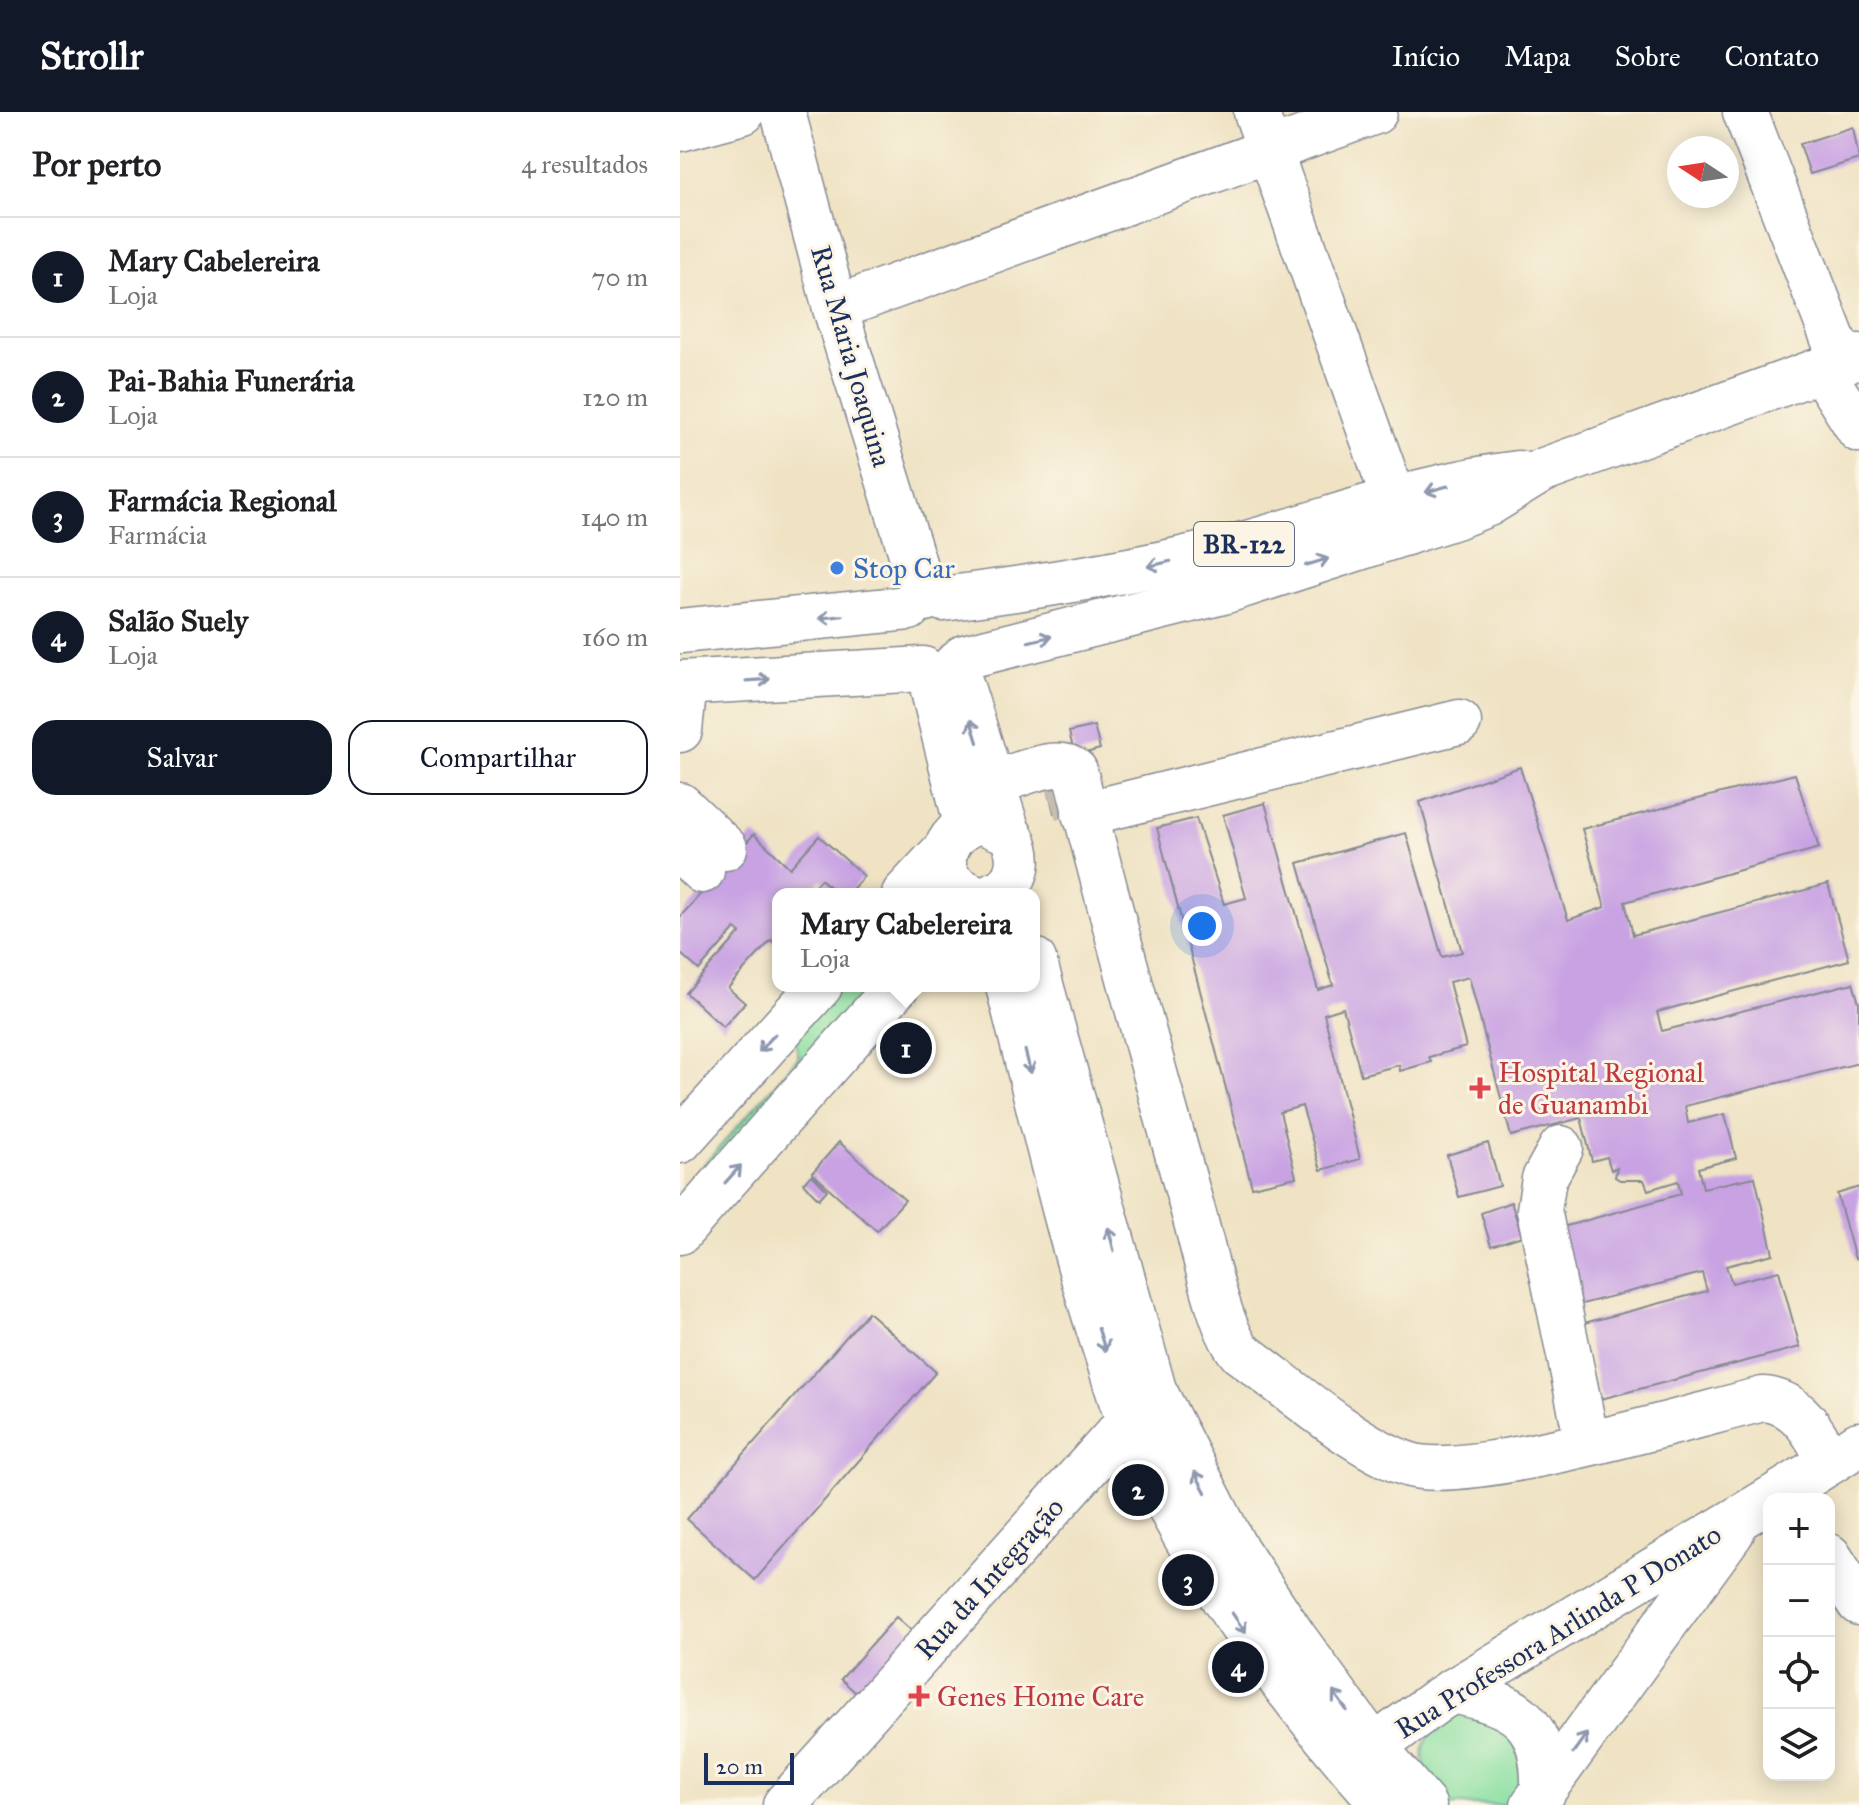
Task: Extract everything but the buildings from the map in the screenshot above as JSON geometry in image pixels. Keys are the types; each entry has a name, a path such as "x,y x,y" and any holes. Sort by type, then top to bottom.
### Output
{"main road":[{"path":"680,129 743,112"},
{"name":"Rua Maria Joaquina","path":"783,112 835,308 926,602"},
{"path":"835,308 1262,131 1375,112"},
{"path":"1745,112 1841,363 1859,430"},
{"path":"1262,131 1400,517"},
{"name":"BR-122","path":"680,631 926,602 1110,575 1237,546 1488,504 1541,471 1841,363"},
{"name":"BR-122","path":"682,683 942,665 1223,592 1400,517"},
{"path":"926,602 959,607 970,624 969,646 942,665 912,663 900,646 899,630 926,602"},
{"path":"942,665 982,819 1015,841 1019,863 998,888"},
{"path":"680,730 682,683"},
{"path":"910,888 982,819 1459,722"},
{"path":"1070,800 1104,877 1146,1039 1233,1344 1381,1454 1411,1466 1472,1467 1773,1400 1793,1409 1809,1426 1845,1453"},
{"path":"680,805 694,871"},
{"path":"980,888 953,883 947,873 982,819"},
{"path":"1040,982 1154,1390 1234,1546 1294,1637 1374,1747 1424,1805"},
{"path":"680,1141 815,992"},
{"path":"680,1232 892,992"},
{"path":"1010,992 1078,1261 1128,1422 1157,1483 1201,1561 1265,1661 1317,1730 1384,1805"},
{"path":"1561,1148 1544,1179 1539,1210 1587,1442"},
{"name":"Rua da Integração","path":"785,1805 1128,1422"},
{"name":"Rua Professora Arlinda P Donato","path":"1785,1493 1845,1453"},
{"name":"Rua Professora Arlinda P Donato","path":"1374,1747 1452,1691 1763,1507"},
{"name":"Rua Professora Arlinda P Donato","path":"1538,1799 1763,1514"},
{"path":"1835,1565 1859,1603"},
{"path":"1452,1691 1500,1702 1531,1727 1541,1749 1538,1799"}],"green space":[{"path":"827,992 886,992 680,1222 680,1192 799,1057 792,1031"},
{"path":"1473,1705 1535,1744 1518,1805 1441,1805 1431,1786 1423,1757 1430,1734"}],"tunnel":[{"path":"1050,799 1067,794"}],"place":[{"name":"Stop Car","path":"837,568"},
{"name":"Mary Cabelereira","path":"906,1048"},
{"name":"Hospital Regional de Guanambi","path":"1480,1088"},
{"name":"Pai-Bahia Funerária","path":"1138,1490"},
{"name":"Farmácia Regional","path":"1188,1580"},
{"name":"Salão Suely","path":"1238,1667"},
{"name":"Genes Home Care","path":"919,1696"}]}
